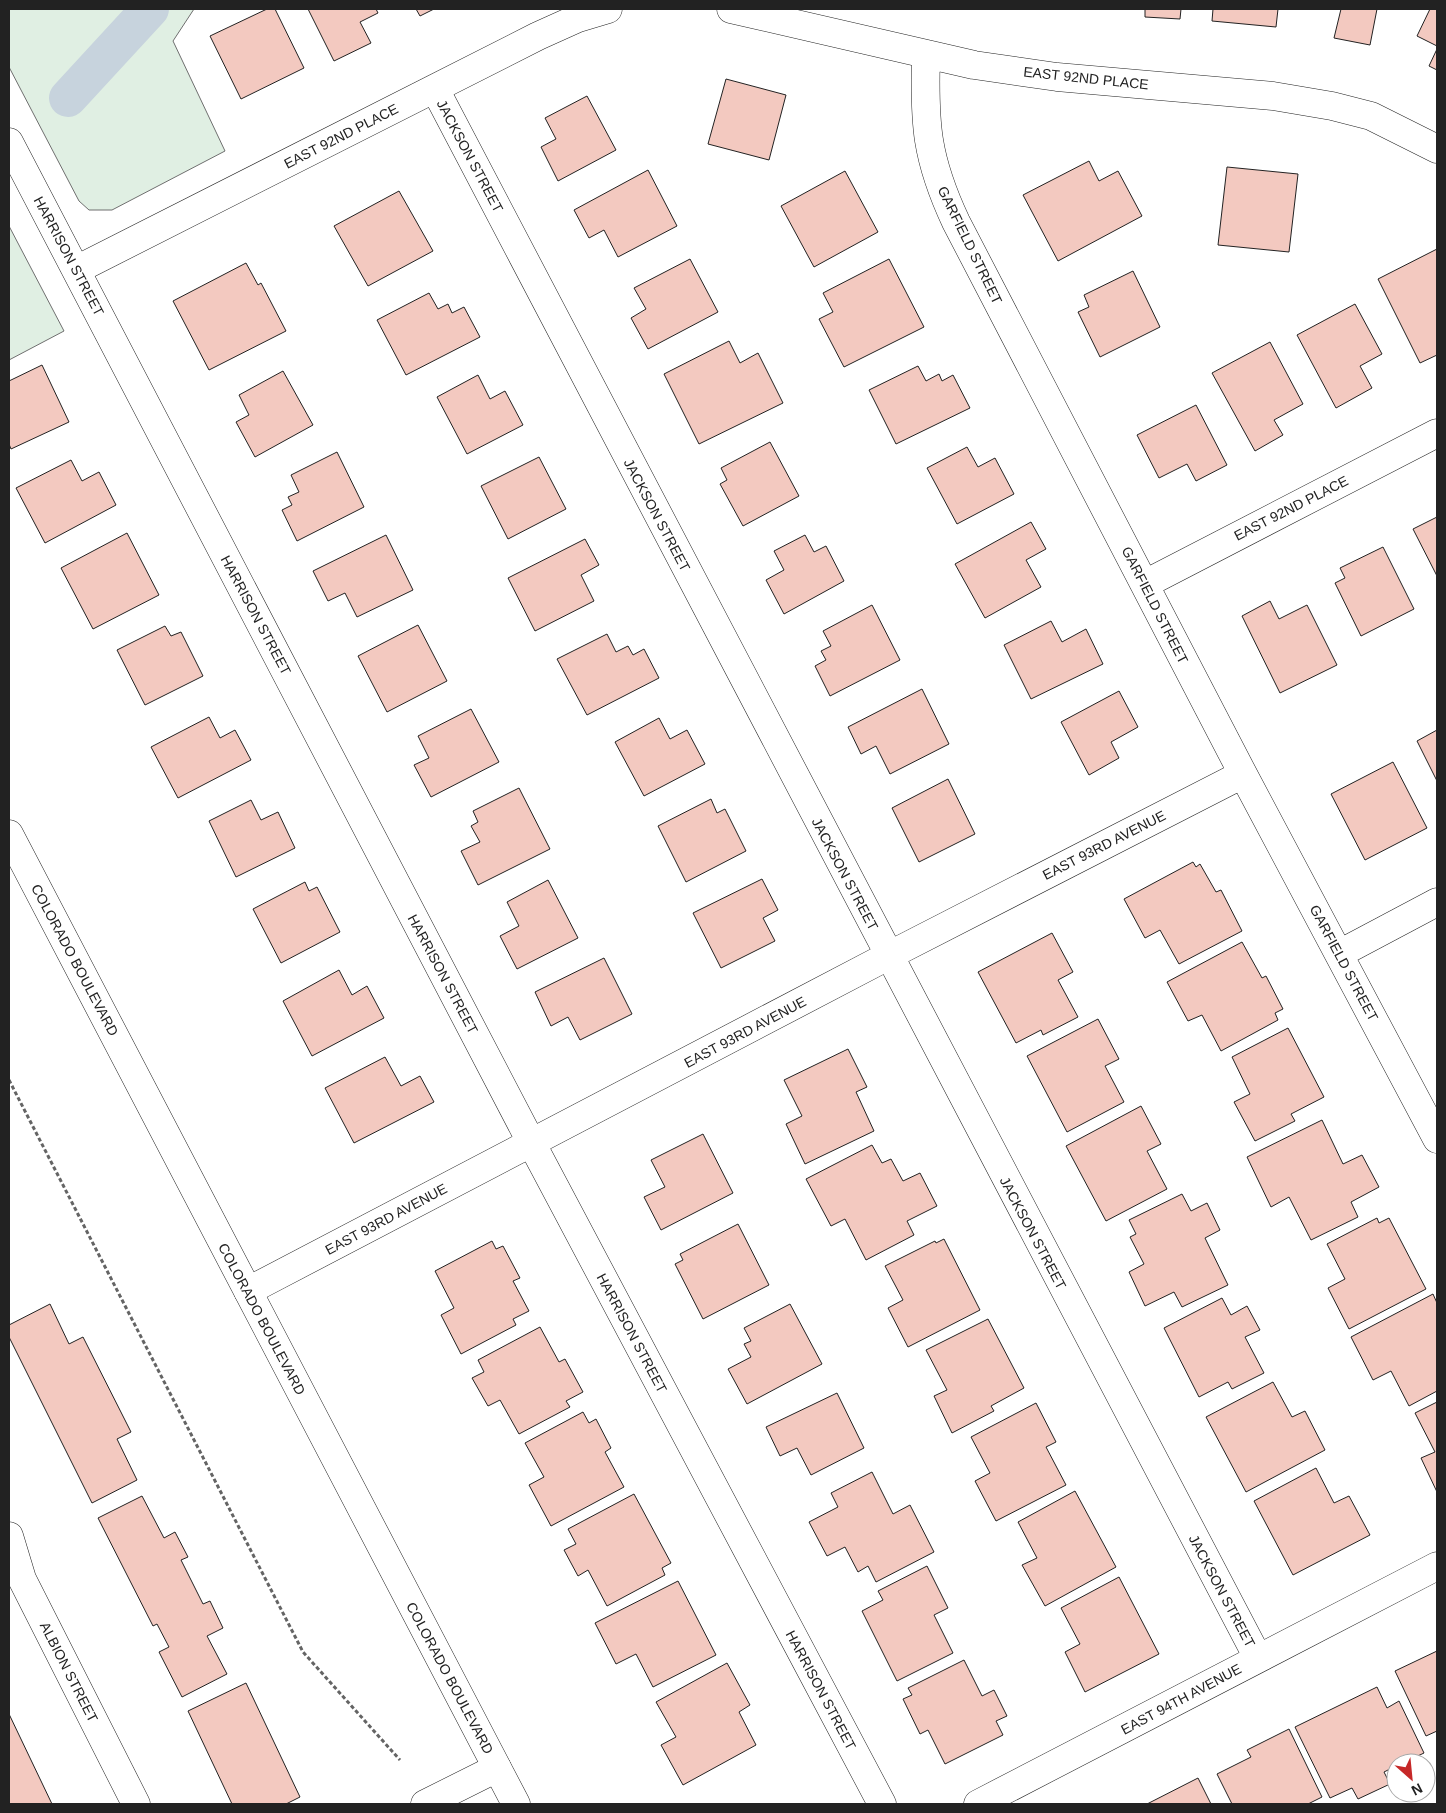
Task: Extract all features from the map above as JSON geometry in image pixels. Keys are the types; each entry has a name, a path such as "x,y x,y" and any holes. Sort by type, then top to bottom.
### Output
{"street":[{"name":"EAST 92ND PLACE","path":"76,270 538,36 578,18 608,9"},
{"name":"EAST 92ND PLACE","path":"731,9 974,64 1058,77 1273,96 1315,103 1370,116 1437,149"},
{"name":"GARFIELD STREET","path":"926,54 925,118 928,147 940,187 1243,774 1437,1140"},
{"name":"JACKSON STREET","path":"434,88 1258,1658"},
{"name":"HARRISON STREET","path":"9,142 532,1144 882,1804"},
{"name":"EAST 92ND PLACE","path":"1145,584 1437,433"},
{"name":"EAST 93RD AVENUE","path":"248,1291 888,956 1243,774"},
{"name":"COLORADO BOULEVARD","path":"9,834 516,1804"},
{"path":"1339,954 1437,902"},
{"name":"ALBION STREET","path":"9,1536 22,1579 136,1804"},
{"name":"EAST 94TH AVENUE","path":"978,1804 1437,1566"},
{"path":"425,1804 497,1768"}],"path":[{"path":"9,1080 303,1652 400,1760"}],"green space":[{"path":"9,9 194,9 173,41 225,151 112,210 89,210 79,201 9,67"},
{"path":"9,226 64,331 9,360"}],"building":[{"path":"267,9 275,9 304,68 241,99 210,36"},
{"path":"308,9 376,9 378,13 360,22 371,43 334,61"},
{"path":"416,9 434,9 420,16"},
{"path":"1145,9 1181,9 1180,19 1145,17"},
{"path":"1213,9 1278,9 1276,27 1212,21"},
{"path":"1341,9 1377,9 1370,45 1334,38"},
{"path":"1430,9 1437,9 1437,46 1417,36"},
{"path":"1437,49 1437,70 1429,66"},
{"path":"726,79 786,95 769,160 708,144"},
{"path":"587,96 616,150 558,181 541,147 556,139 545,118"},
{"path":"1089,161 1099,181 1118,171 1142,216 1058,261 1023,195"},
{"path":"1227,167 1298,174 1289,252 1218,245"},
{"path":"648,170 677,226 618,257 604,230 589,238 574,210"},
{"path":"845,171 878,232 814,267 781,206"},
{"path":"399,191 433,251 368,286 334,226"},
{"path":"1437,249 1437,355 1420,363 1378,279"},
{"path":"690,259 718,312 648,349 631,318 646,309 634,288"},
{"path":"889,259 924,327 844,367 819,319 833,312 823,293"},
{"path":"246,263 258,285 261,283 286,331 209,370 173,301"},
{"path":"1133,271 1160,327 1100,357 1078,312 1089,307 1084,295"},
{"path":"429,293 438,309 448,304 452,313 464,307 480,337 406,375 377,320"},
{"path":"1355,304 1382,354 1360,366 1372,388 1336,408 1297,335"},
{"path":"729,341 740,363 758,353 783,403 699,444 664,374"},
{"path":"1270,342 1303,404 1274,420 1283,435 1255,451 1212,373"},
{"path":"42,365 69,422 11,449 9,444 9,381"},
{"path":"918,366 926,381 939,374 942,381 953,375 970,408 896,444 869,390"},
{"path":"283,371 313,425 255,457 236,422 249,415 239,395"},
{"path":"478,375 490,399 505,391 523,425 467,454 437,397"},
{"path":"1196,405 1227,465 1196,481 1187,464 1159,478 1137,435"},
{"path":"770,442 799,496 743,526 720,484 727,480 721,468"},
{"path":"967,447 978,467 995,458 1014,494 957,524 927,468"},
{"path":"337,452 364,507 297,541 282,510 292,505 288,497 299,492 291,475"},
{"path":"539,457 566,509 508,539 481,486"},
{"path":"71,460 82,481 99,472 116,505 45,543 16,488"},
{"path":"1437,517 1437,576 1413,529"},
{"path":"1031,522 1046,549 1026,560 1041,587 985,618 955,564"},
{"path":"127,533 159,595 93,629 61,568"},
{"path":"386,535 413,590 357,617 345,593 328,601 313,571"},
{"path":"805,535 814,552 826,546 844,581 784,614 766,580 784,570 774,551"},
{"path":"585,539 599,565 581,575 594,601 535,631 508,578"},
{"path":"1383,547 1414,609 1361,636 1335,583 1345,578 1340,568"},
{"path":"1270,601 1279,619 1307,605 1337,665 1280,693 1242,616"},
{"path":"872,605 900,660 830,696 815,666 826,660 821,651 831,646 823,631"},
{"path":"1051,621 1062,642 1086,629 1103,664 1031,699 1004,645"},
{"path":"418,625 447,681 387,712 358,656"},
{"path":"165,626 171,636 181,632 203,676 145,705 117,650"},
{"path":"607,634 616,652 628,646 633,655 644,649 659,678 587,715 557,659"},
{"path":"922,689 949,744 890,774 876,746 861,754 848,727"},
{"path":"1119,691 1138,727 1111,742 1119,758 1089,775 1061,722"},
{"path":"471,709 499,762 431,797 414,765 429,758 418,736"},
{"path":"209,717 220,738 235,730 251,760 178,798 151,747"},
{"path":"659,718 670,739 687,730 705,764 644,796 615,742"},
{"path":"1437,730 1437,781 1417,741"},
{"path":"1393,762 1427,828 1365,860 1331,794"},
{"path":"948,779 975,834 919,862 892,808"},
{"path":"519,788 550,849 478,885 461,851 480,842 471,826 478,822 473,811"},
{"path":"711,799 717,813 725,809 746,851 686,882 658,826"},
{"path":"251,800 261,820 278,812 295,848 236,877 209,821"},
{"path":"1193,862 1196,867 1200,864 1216,892 1221,890 1242,931 1179,964 1160,930 1145,938 1124,899"},
{"path":"762,879 778,910 763,918 775,941 721,968 693,913"},
{"path":"548,880 578,938 517,969 500,936 519,926 507,902"},
{"path":"305,882 309,891 317,887 340,932 281,963 253,909"},
{"path":"1052,933 1073,972 1058,980 1078,1017 1043,1035 1041,1030 1016,1043 978,972"},
{"path":"1242,942 1262,978 1266,976 1283,1009 1275,1013 1278,1020 1221,1051 1202,1015 1188,1021 1167,982"},
{"path":"604,958 632,1014 580,1040 568,1017 551,1026 535,992"},
{"path":"339,970 352,995 367,986 384,1018 312,1056 283,1001"},
{"path":"1098,1019 1119,1059 1105,1066 1124,1102 1067,1132 1027,1056"},
{"path":"1288,1028 1324,1097 1291,1114 1295,1121 1255,1141 1234,1102 1250,1094 1232,1057"},
{"path":"848,1049 867,1087 856,1092 874,1131 805,1164 786,1124 802,1116 784,1080"},
{"path":"385,1057 401,1086 420,1076 434,1102 354,1143 325,1088"},
{"path":"1141,1106 1161,1144 1147,1151 1167,1189 1106,1221 1066,1146"},
{"path":"1322,1120 1343,1164 1362,1155 1379,1187 1351,1202 1358,1217 1311,1240 1289,1197 1271,1207 1247,1157"},
{"path":"703,1134 733,1193 661,1230 644,1197 665,1187 651,1160"},
{"path":"872,1145 882,1163 891,1159 903,1181 920,1173 937,1206 907,1221 914,1235 866,1260 845,1219 831,1226 806,1179"},
{"path":"1182,1194 1191,1211 1207,1203 1220,1230 1205,1238 1228,1285 1182,1307 1174,1292 1145,1306 1129,1272 1144,1264 1130,1237 1136,1234 1129,1220"},
{"path":"1377,1218 1379,1223 1389,1218 1426,1289 1349,1329 1328,1288 1345,1279 1327,1244"},
{"path":"738,1224 769,1285 703,1319 675,1264 683,1260 680,1254"},
{"path":"944,1239 980,1310 908,1347 888,1308 903,1300 885,1266 935,1241 936,1243"},
{"path":"492,1241 496,1249 503,1246 520,1278 513,1281 529,1311 513,1319 516,1325 461,1354 441,1315 454,1308 435,1271"},
{"path":"1433,1294 1437,1303 1437,1391 1409,1406 1391,1371 1373,1380 1351,1337"},
{"path":"1222,1298 1231,1315 1247,1306 1260,1330 1245,1337 1264,1373 1232,1389 1228,1382 1199,1397 1164,1328"},
{"path":"50,1304 69,1344 83,1337 131,1432 117,1439 137,1480 92,1503 9,1337 9,1325"},
{"path":"790,1304 822,1364 747,1404 728,1369 751,1357 744,1344 751,1341 744,1328"},
{"path":"988,1319 1024,1388 991,1406 994,1411 952,1433 934,1396 947,1390 926,1350"},
{"path":"540,1327 559,1362 565,1359 583,1392 566,1401 570,1407 519,1434 500,1400 488,1406 472,1378 484,1372 478,1360"},
{"path":"1273,1382 1292,1417 1305,1411 1325,1450 1246,1492 1206,1417"},
{"path":"837,1393 864,1448 811,1475 797,1448 780,1456 766,1427"},
{"path":"1437,1402 1437,1492 1421,1458 1435,1452 1415,1413"},
{"path":"1036,1403 1056,1442 1046,1447 1066,1485 996,1521 975,1481 990,1473 971,1437"},
{"path":"583,1412 589,1423 596,1419 611,1448 605,1452 624,1487 551,1526 529,1485 544,1477 525,1443"},
{"path":"1316,1468 1334,1503 1349,1496 1370,1535 1293,1575 1254,1501"},
{"path":"872,1472 893,1514 910,1505 934,1552 876,1582 868,1566 858,1572 845,1547 827,1556 809,1522 838,1507 831,1493"},
{"path":"1075,1491 1116,1567 1045,1606 1022,1565 1037,1558 1018,1522"},
{"path":"634,1494 671,1563 662,1568 665,1575 607,1606 588,1570 578,1576 564,1550 576,1544 568,1529"},
{"path":"142,1496 164,1538 175,1532 188,1557 181,1560 203,1604 210,1601 223,1628 207,1636 227,1674 182,1697 159,1652 169,1647 157,1624 153,1626 98,1518"},
{"path":"927,1566 948,1608 934,1615 953,1653 897,1681 862,1611 883,1600 878,1591"},
{"path":"1119,1577 1159,1654 1085,1692 1065,1652 1080,1644 1061,1608"},
{"path":"678,1581 716,1655 653,1687 636,1654 616,1664 595,1623"},
{"path":"1437,1651 1437,1731 1426,1736 1395,1671"},
{"path":"964,1660 982,1696 994,1690 1007,1716 996,1721 1003,1735 945,1764 928,1730 920,1734 903,1699 912,1695 908,1688"},
{"path":"727,1663 750,1705 739,1712 756,1745 683,1785 661,1745 676,1737 656,1702"},
{"path":"246,1683 300,1797 286,1804 232,1804 188,1711"},
{"path":"1377,1687 1387,1708 1399,1701 1424,1753 1386,1753 1386,1771 1384,1772 1386,1786 1358,1799 1352,1788 1330,1798 1295,1727"},
{"path":"9,1714 52,1804 9,1804"},
{"path":"1289,1729 1322,1797 1308,1804 1232,1804 1217,1774 1251,1757 1247,1750"},
{"path":"1198,1778 1211,1804 1147,1804"}],"waterway":[{"path":"68,98 150,9"}]}
